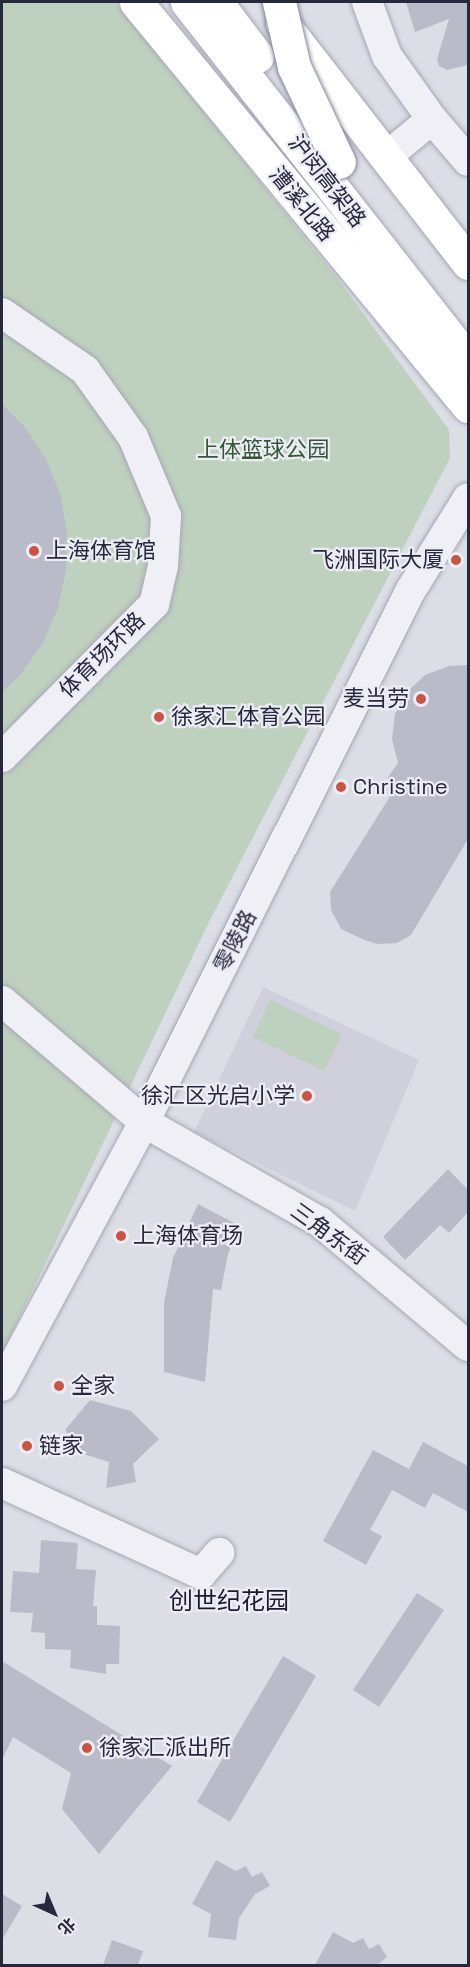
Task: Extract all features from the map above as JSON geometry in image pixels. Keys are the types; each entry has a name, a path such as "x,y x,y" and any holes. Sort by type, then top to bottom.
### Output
{"main road":[{"name":"漕溪北路","path":"136,2 468,406"},
{"name":"沪闵高架路","path":"187,2 468,361"},
{"path":"216,2 468,327"},
{"path":"271,4 294,68 339,162"},
{"path":"271,4 468,263"}],"street":[{"path":"367,2 387,56 432,119 468,161"},
{"path":"386,157 432,119"},
{"name":"体育场环路","path":"2,313 85,370 133,438 166,516 163,566 154,604 2,756"},
{"name":"零陵路","path":"2,1386 144,1122 411,590 468,498"},
{"name":"三角东街","path":"2,1001 144,1122 320,1222 468,1346"},
{"path":"2,1483 201,1574 219,1553"}],"shaded area":[{"name":"徐汇区光启小学","path":"263,987 419,1060 355,1211 194,1132"}],"green space":[{"name":"徐家汇体育公园","path":"2,2 115,2 335,275 449,430 450,458 210,920 2,1354"},
{"path":"270,1000 342,1034 324,1071 253,1037"}],"building":[{"path":"406,2 468,2 468,65 447,70 439,66 437,59 449,19 415,32"},
{"name":"上海体育馆","path":"2,404 25,427 46,459 60,494 67,532 66,571 58,608 43,643 20,675 2,692"},
{"path":"468,665 468,839 411,935 397,943 377,944 362,939 341,929 331,910 330,892 389,798 388,777 398,763 392,739 395,714 407,692 425,675 449,666"},
{"path":"448,1169 468,1190 468,1212 449,1233 440,1225 405,1260 383,1237"},
{"path":"198,1204 240,1226 228,1254 221,1290 213,1289 205,1382 164,1372 164,1303 173,1258"},
{"path":"90,1400 131,1411 159,1439 133,1464 136,1482 106,1488 109,1462 84,1454 65,1430"},
{"path":"423,1442 468,1466 468,1512 433,1493 425,1508 392,1490 370,1530 382,1536 366,1565 323,1541 373,1450 409,1469"},
{"path":"41,1540 78,1543 76,1569 96,1570 93,1606 97,1606 97,1625 120,1626 119,1664 106,1664 106,1674 70,1668 71,1650 45,1649 45,1633 31,1632 33,1613 10,1612 13,1571 39,1573"},
{"path":"417,1593 444,1610 379,1707 353,1690"},
{"path":"283,1656 316,1676 230,1822 197,1802"},
{"name":"徐家汇派出所","path":"2,1661 172,1766 99,1854 62,1809 71,1773 13,1737 2,1760"},
{"path":"216,1860 236,1871 246,1866 252,1877 262,1872 270,1886 255,1894 239,1918 236,1940 208,1937 211,1914 192,1904"},
{"path":"2,1894 22,1906 2,1940"},
{"path":"333,1932 353,1943 363,1938 369,1949 379,1944 387,1957 377,1965 315,1965"},
{"path":"112,1940 143,1951 138,1965 103,1965"}],"place":[{"name":"上海体育馆","path":"34,551"},
{"name":"飞洲国际大厦","path":"456,560"},
{"name":"麦当劳","path":"421,699"},
{"name":"徐家汇体育公园","path":"159,717"},
{"name":"Christine","path":"341,787"},
{"name":"徐汇区光启小学","path":"307,1096"},
{"name":"上海体育场","path":"121,1236"},
{"name":"全家","path":"59,1386"},
{"name":"链家","path":"27,1446"},
{"name":"徐家汇派出所","path":"87,1748"}],"district":[{"name":"创世纪花园","path":"229,1601"}],"park label":[{"name":"上体篮球公园","path":"263,450"}]}
